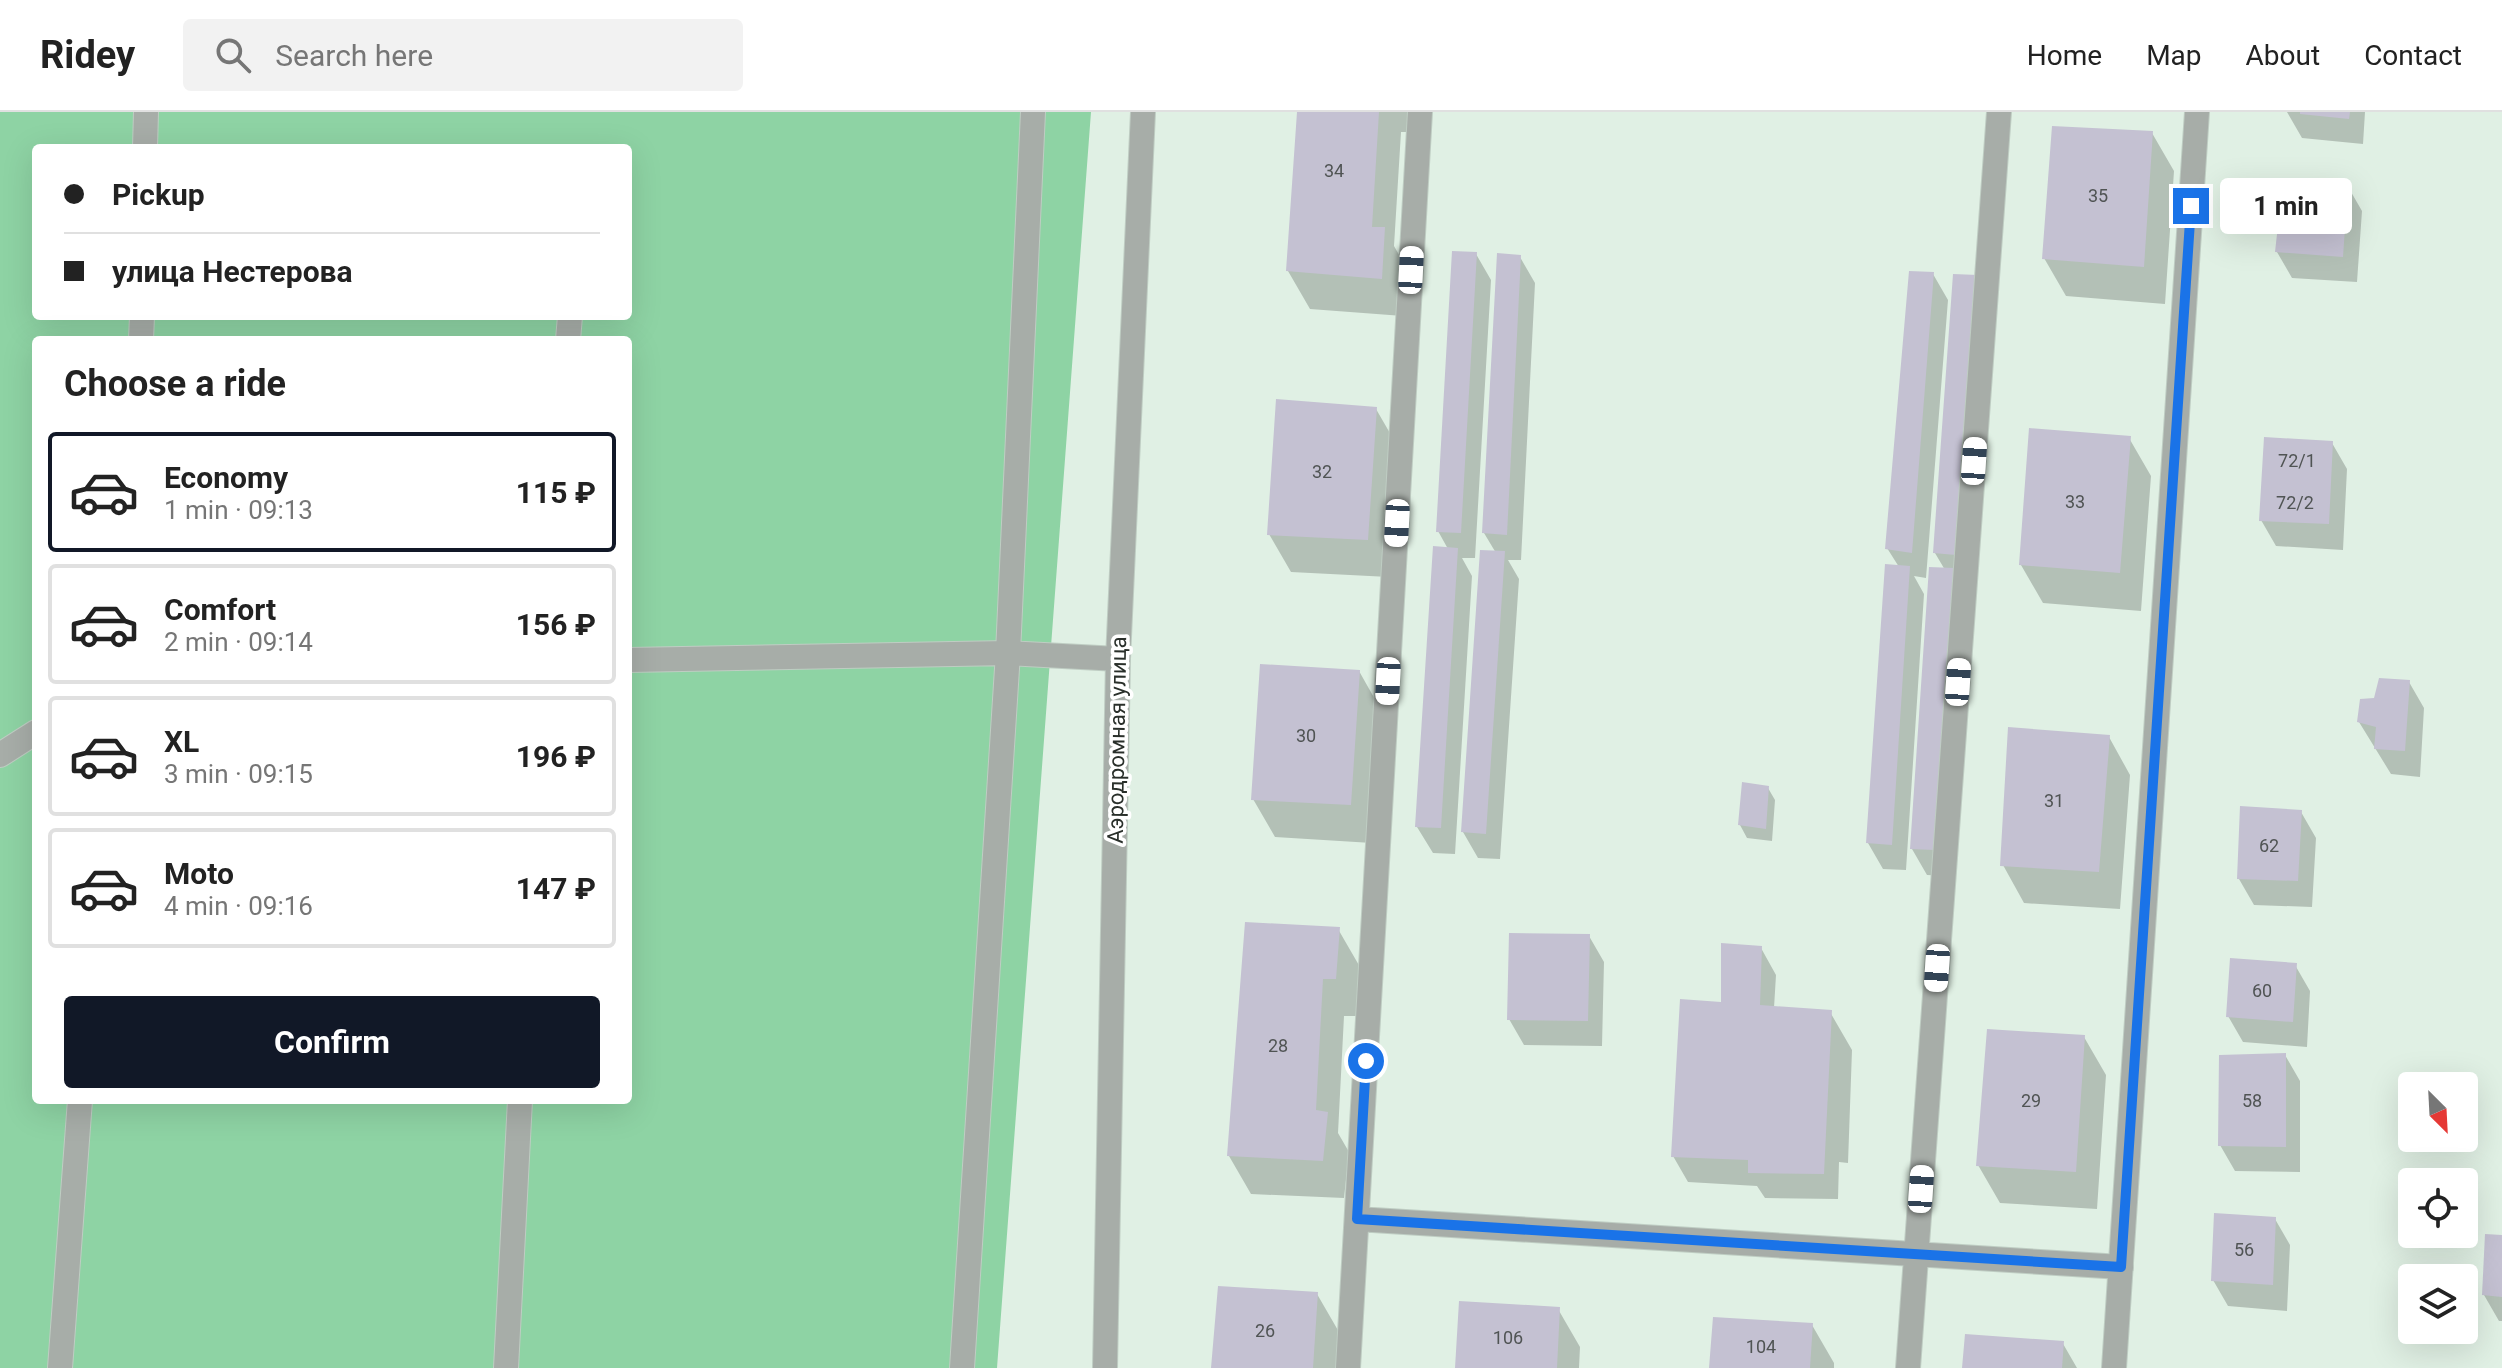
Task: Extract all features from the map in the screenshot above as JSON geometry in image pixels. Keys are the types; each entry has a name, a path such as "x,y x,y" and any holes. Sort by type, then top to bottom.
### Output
{"street":[{"path":"145,144 146,112"},
{"path":"962,1368 1008,653 1033,112"},
{"name":"Аэродромная улица","path":"1105,1368 1118,659 1143,112"},
{"path":"1348,1368 1420,112"},
{"path":"1908,1368 1999,112"},
{"path":"2114,1368 2197,112"},
{"path":"632,660 1008,653 1118,659"},
{"path":"0,755 32,735"},
{"path":"60,1368 80,1104"},
{"path":"506,1368 520,1104"},
{"path":"1357,1219 2121,1267"}],"green space":[{"path":"0,112 1091,112 997,1368 0,1368"}],"building":[{"path":"1297,112 1379,112 1372,227 1385,227 1382,279 1286,271"},
{"path":"2300,112 2350,112 2349,119"},
{"path":"2052,126 2153,131 2144,267 2042,259"},
{"path":"2283,180 2348,183 2343,257 2275,252"},
{"path":"1452,251 1477,252 1461,533 1436,532"},
{"path":"1497,253 1521,255 1507,535 1482,533"},
{"path":"1909,271 1934,272 1912,553 1885,549"},
{"path":"1953,274 1978,275 1956,555 1933,553"},
{"path":"1276,399 1377,407 1368,540 1267,535"},
{"path":"2029,428 2131,436 2120,573 2019,565"},
{"path":"2264,437 2333,441 2329,524 2259,521"},
{"path":"1433,546 1458,548 1441,828 1415,827"},
{"path":"1480,550 1505,551 1486,834 1461,832"},
{"path":"1885,564 1910,566 1892,845 1866,843"},
{"path":"1929,567 1954,568 1935,850 1910,849"},
{"path":"1260,664 1360,670 1351,805 1251,800"},
{"path":"2379,678 2410,680 2405,751 2374,749 2376,727 2357,722 2360,699 2374,698"},
{"path":"2008,727 2110,735 2099,872 2000,866"},
{"path":"1742,782 1769,786 1766,829 1738,825"},
{"path":"2240,806 2302,810 2298,881 2237,879"},
{"path":"1245,922 1340,927 1336,979 1323,979 1316,1110 1328,1112 1323,1161 1227,1156"},
{"path":"1509,933 1590,934 1588,1021 1507,1020"},
{"path":"1721,943 1762,946 1760,1005 1832,1010 1824,1174 1748,1173 1748,1160 1671,1157 1680,999 1721,1002"},
{"path":"2230,958 2297,963 2293,1022 2226,1017"},
{"path":"1987,1029 2085,1035 2076,1172 1976,1166"},
{"path":"2286,1053 2286,1147 2218,1146 2219,1055"},
{"path":"2214,1213 2276,1217 2273,1285 2211,1281"},
{"path":"2485,1234 2502,1235 2502,1297 2482,1295"},
{"path":"1218,1286 1318,1292 1313,1368 1211,1368"},
{"path":"1459,1301 1560,1307 1557,1368 1455,1368"},
{"path":"1713,1317 1813,1323 1810,1368 1709,1368"},
{"path":"1965,1334 2064,1341 2062,1368 1962,1368"}],"route":[{"path":"1366,1061 1357,1219 2121,1267 2191,206"}]}
